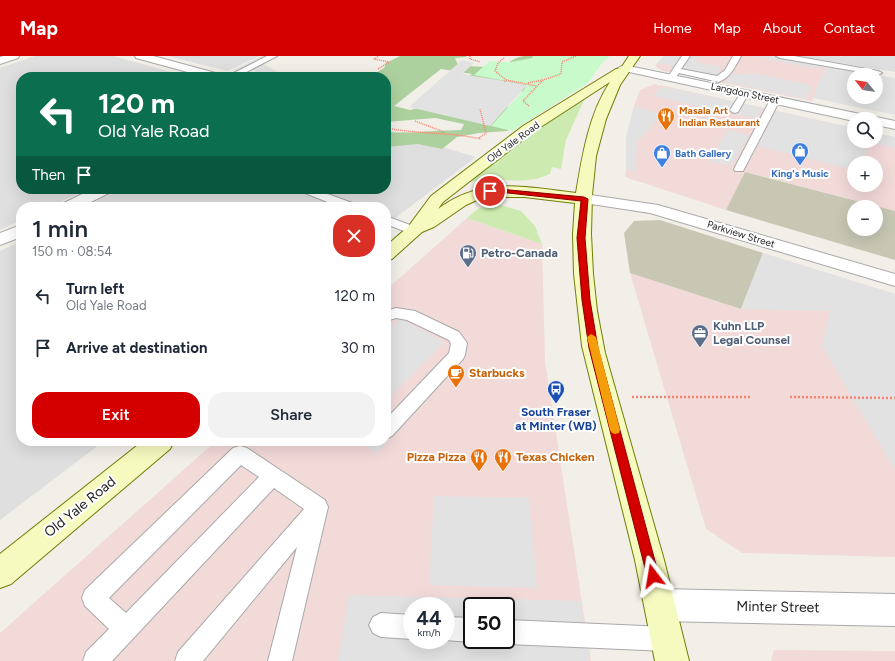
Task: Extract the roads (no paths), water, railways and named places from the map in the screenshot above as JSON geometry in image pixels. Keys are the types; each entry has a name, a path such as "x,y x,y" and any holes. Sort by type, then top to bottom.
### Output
{"main road":[{"path":"635,56 624,68 610,93 599,122 591,149 584,199 581,238 586,300 593,348 660,605 669,650"},
{"name":"Old Yale Road","path":"391,251 414,231 437,199 528,130 624,68"},
{"name":"Old Yale Road","path":"414,231 434,221 466,198 481,192 499,190 584,199"},
{"name":"Old Yale Road","path":"0,573 155,446"}],"street":[{"path":"0,61 14,56"},
{"path":"140,56 200,72"},
{"name":"Langdon Street","path":"624,68 674,74 745,94 847,115"},
{"path":"883,122 895,125"},
{"path":"78,202 95,194"},
{"name":"Parkview Street","path":"584,199 659,210 895,280"},
{"path":"0,240 16,232"},
{"name":"Minter Street","path":"660,605 895,610"}],"lane":[{"path":"240,72 273,56"},
{"path":"686,56 674,74 720,78 728,71 737,56"},
{"path":"780,56 849,68"},
{"path":"735,110 745,94"},
{"path":"739,169 775,100"},
{"path":"317,194 338,202"},
{"path":"391,222 414,231"},
{"path":"391,314 396,313 410,315 454,336 459,344 457,355 391,426"},
{"path":"126,629 93,598 240,454 318,507"},
{"path":"95,661 272,476"},
{"path":"187,661 318,507"},
{"path":"280,661 318,507"},
{"path":"381,625 403,626"},
{"path":"515,632 596,637 669,650"}],"place":[{"name":"Masala Art Indian Restaurant","path":"666,131"},
{"name":"King's Music","path":"800,166"},
{"name":"Bath Gallery","path":"662,168"},
{"name":"Petro-Canada","path":"468,268"},
{"name":"Kuhn LLP Legal Counsel","path":"700,348"},
{"name":"Starbucks","path":"456,388"},
{"name":"South Fraser at Minter (WB)","path":"556,404"},
{"name":"Pizza Pizza","path":"479,472"},
{"name":"Texas Chicken","path":"503,472"}]}
